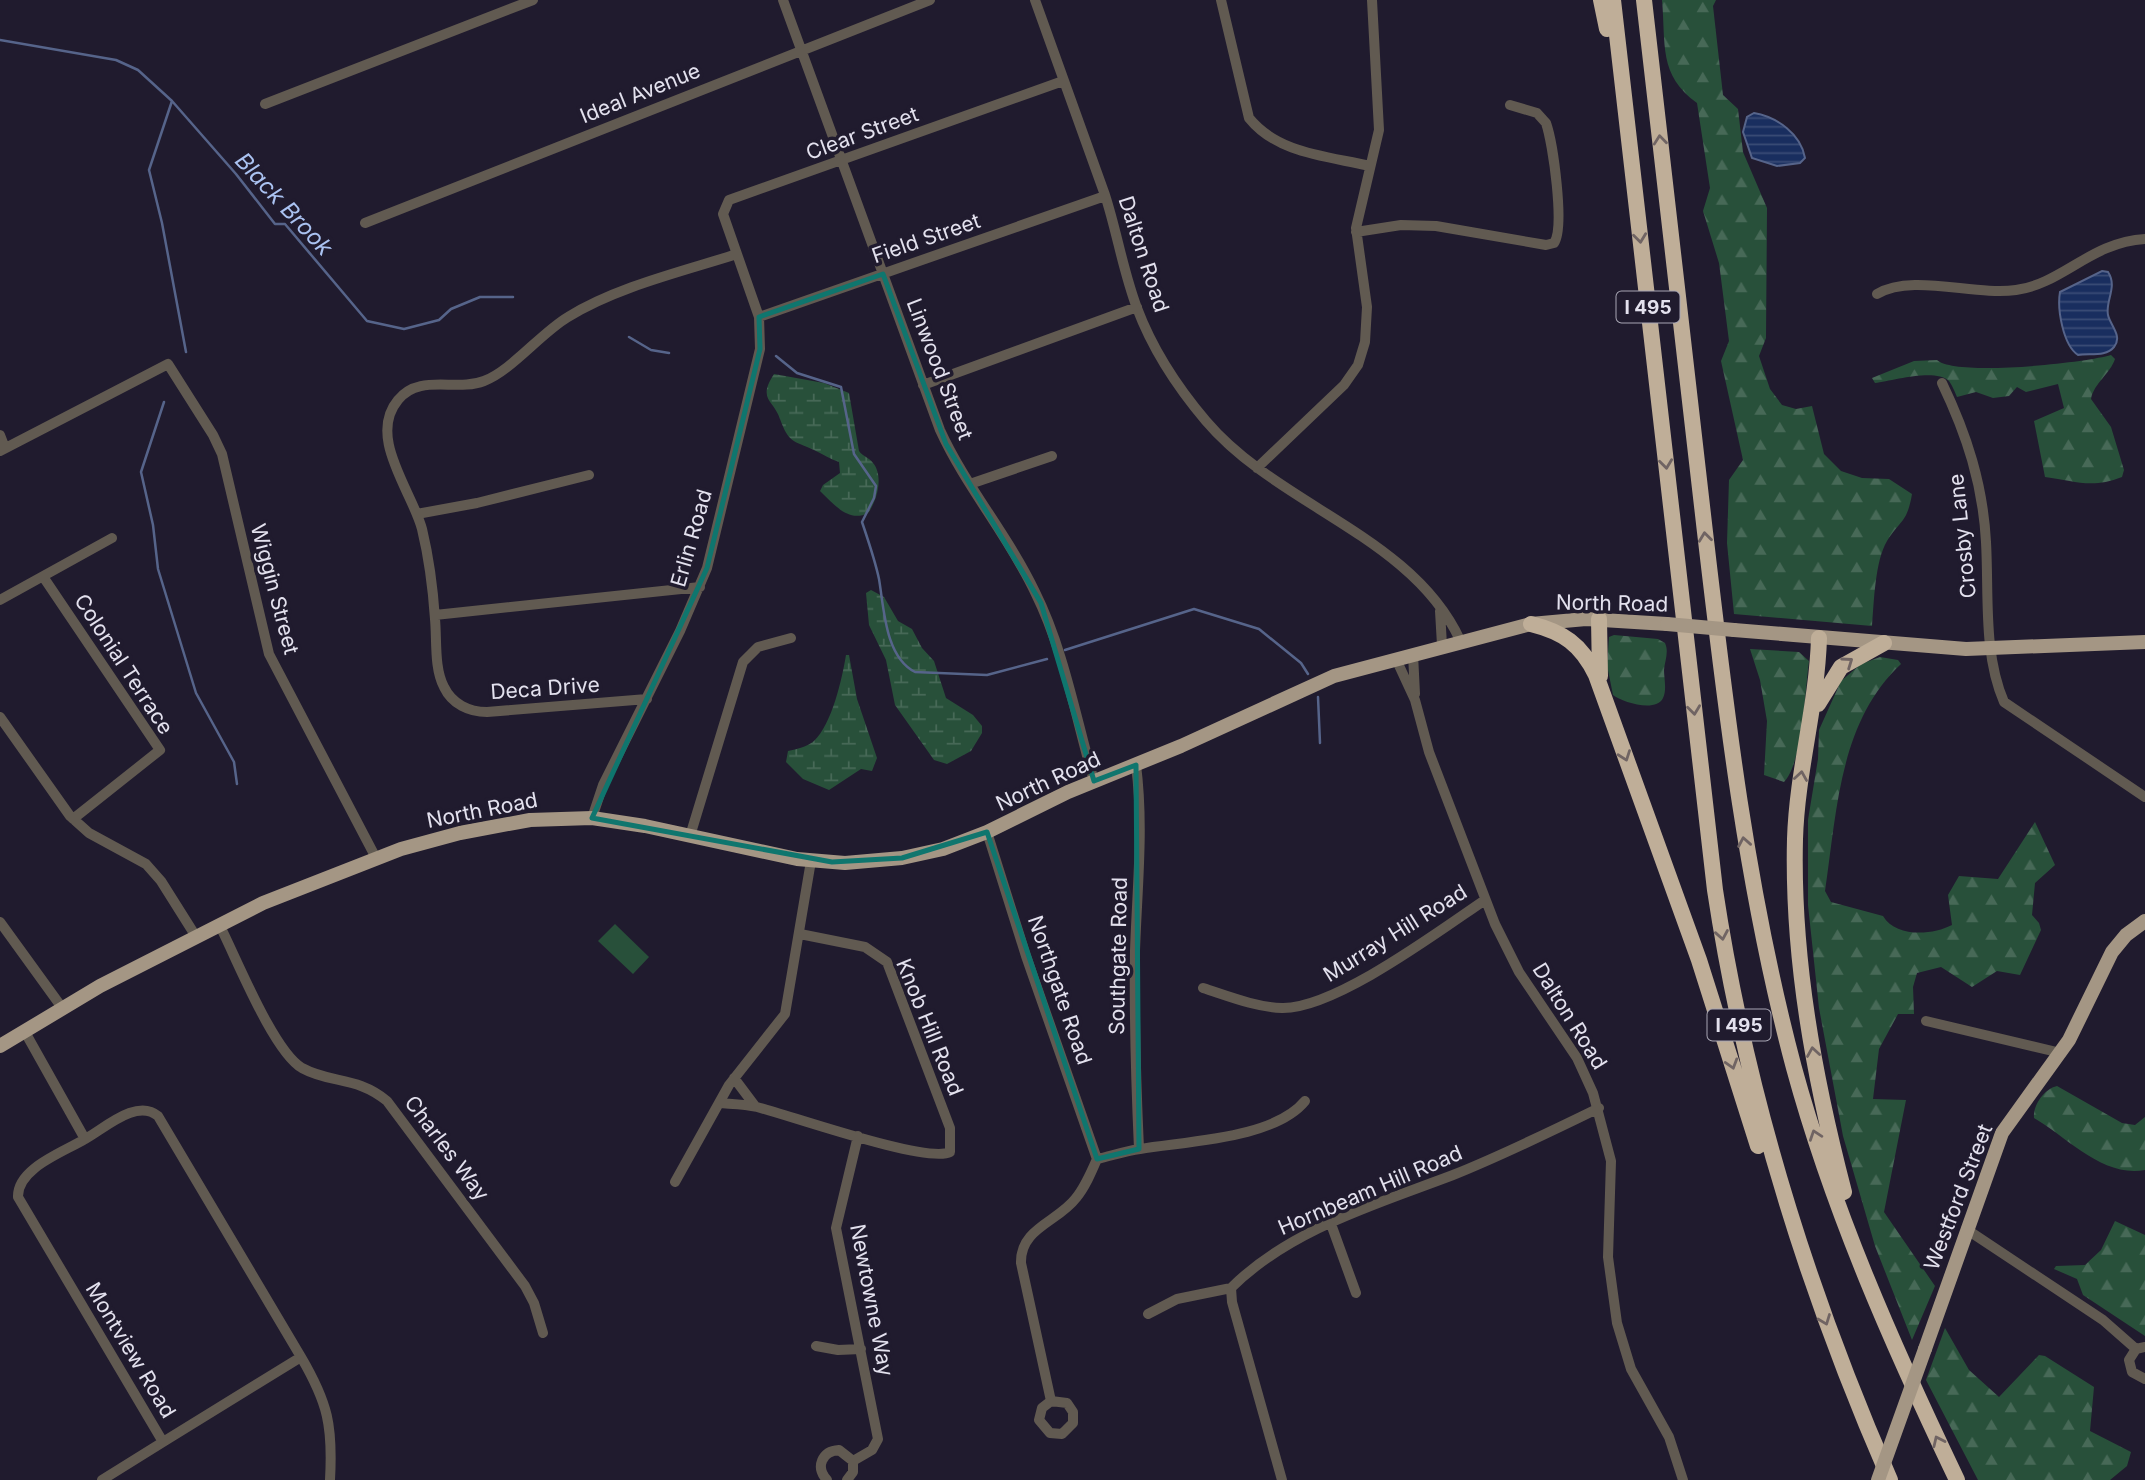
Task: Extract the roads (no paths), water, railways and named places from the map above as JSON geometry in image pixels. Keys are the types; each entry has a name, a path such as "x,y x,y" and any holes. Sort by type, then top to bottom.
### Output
{"highway":[{"path":"1601,0 1637,210"},
{"name":"I 495","path":"1613,0 1720,925 1756,1103 1810,1281 1853,1394 1890,1480"},
{"name":"I 495","path":"1644,0 1741,823 1772,980 1795,1071 1834,1192 1868,1285 1957,1480"},
{"path":"1599,619 1602,692"},
{"path":"1531,624 1554,631 1573,642 1588,659 1699,960 1777,1204 1810,1281"},
{"path":"1819,638 1795,839 1803,982 1824,1114 1868,1285"},
{"path":"1808,740 1819,703 1836,672 1852,659 1884,643"}],"main road":[{"name":"North Road","path":"0,1046 195,935 263,903 376,858 431,840 493,826 554,818 592,818 811,861 845,863 902,858 943,849 987,832 1094,781 1136,765 1297,691 1442,645 1531,624 1599,619 1884,643 1992,649 2145,642"},
{"name":"Westford Street","path":"1878,1480 2002,1133 2061,1054 2112,952 2126,935 2145,921"}],"street":[{"path":"265,104 533,0"},
{"name":"Linwood Street","path":"783,0 946,444 1021,565 1041,603 1094,781"},
{"name":"Ideal Avenue","path":"365,223 930,0"},
{"name":"Dalton Road","path":"1035,0 1105,197 1137,307 1158,351 1204,419 1226,443 1257,468 1391,558 1421,584 1440,611 1451,619 1460,640"},
{"path":"1221,0 1249,118 1261,133 1283,146 1370,166"},
{"path":"1257,468 1344,385 1358,365 1368,324 1356,232 1380,120 1373,0"},
{"name":"Clear Street","path":"737,254 723,214 727,202 1063,81"},
{"path":"1356,232 1427,225 1546,246 1555,243 1558,238 1557,208 1548,130 1541,116 1510,105"},
{"name":"Field Street","path":"760,317 1105,197"},
{"path":"1877,293 1889,286 1907,285 2017,290 2061,273 2108,247 2145,239"},
{"path":"700,587 435,615 426,546 417,514 388,441 388,420 401,396 425,385 486,380 568,317 591,305 737,254"},
{"name":"Erlin Road","path":"592,818 603,785 700,587 757,361 760,317 737,254"},
{"path":"923,385 1137,307"},
{"name":"Wiggin Street","path":"2,449 167,364 213,435 222,454 269,654 376,858"},
{"name":"Crosby Lane","path":"1942,383 1962,424 1981,489 1992,649 2004,702 2145,797"},
{"path":"0,435 2,449"},
{"path":"970,484 1052,456"},
{"path":"417,514 477,503 589,475"},
{"path":"0,600 112,538"},
{"name":"Colonial Terrace","path":"44,578 160,750 73,819"},
{"path":"1440,611 1442,645"},
{"name":"Deca Drive","path":"435,615 441,680 453,700 466,708 487,712 647,699"},
{"path":"690,836 743,662 758,647 791,638"},
{"name":"Dalton Road","path":"1413,654 1415,700"},
{"name":"Dalton Road","path":"1396,659 1415,700 1429,752 1485,900 1518,972 1582,1067 1599,1108 1611,1161 1608,1257 1616,1323 1631,1369 1669,1437 1683,1480"},
{"path":"0,718 73,819 89,833 146,864 161,881 195,935"},
{"name":"Southgate Road","path":"1136,765 1139,792 1139,868 1134,1020 1139,1149"},
{"name":"Northgate Road","path":"987,832 1026,956 1097,1159"},
{"path":"675,1182 734,1078 785,1014 811,861"},
{"name":"Murray Hill Road","path":"1203,988 1247,1002 1282,1008 1320,1002 1406,954 1485,900"},
{"path":"0,922 63,1009"},
{"name":"Charles Way","path":"219,924 283,1049 305,1069 358,1083 387,1101 525,1286 534,1303 543,1333"},
{"name":"Knob Hill Road","path":"800,934 859,946 887,962 950,1128 950,1153 934,1154 858,1136"},
{"path":"1926,1021 2061,1054"},
{"path":"25,1032 85,1139"},
{"path":"734,1078 755,1106"},
{"path":"1051,1401 1021,1263 1022,1249 1035,1230 1062,1213 1075,1199 1097,1159 1139,1149 1223,1136 1275,1122 1296,1112 1305,1101"},
{"path":"719,1103 755,1106 858,1136"},
{"name":"Hornbeam Hill Road","path":"1231,1288 1266,1257 1331,1224 1506,1154 1599,1108"},
{"name":"Montview Road","path":"148,1110 156,1114 301,1357 163,1442 18,1196 19,1185 25,1175 135,1111 148,1110"},
{"name":"Newtowne Way","path":"853,1461 872,1450 878,1438 836,1228 858,1136"},
{"path":"1331,1224 1356,1293"},
{"path":"1966,1228 2141,1348 2130,1357 2129,1367 2137,1377 2145,1379"},
{"path":"1148,1314 1177,1299 1231,1288 1232,1302 1282,1480"},
{"path":"816,1346 838,1350 861,1349"},
{"path":"301,1357 321,1392 329,1416 332,1435 330,1480"},
{"path":"102,1480 163,1442"},
{"path":"827,1480 820,1465 829,1452 845,1452 853,1461 853,1472 847,1480"}],"water":[{"path":"1754,113 1771,118 1787,128 1799,141 1805,158 1800,163 1777,166 1752,158 1743,132 1747,117"},
{"path":"2102,271 2108,272 2112,283 2108,315 2117,335 2116,343 2107,352 2078,355 2068,343 2062,326 2060,292"}],"waterway":[{"name":"Black Brook","path":"0,40 116,60 138,70 172,101 236,174 275,224 285,224 367,321 404,329 439,320 451,309 480,297 513,297"},
{"path":"172,101 149,170 162,223 186,352"},
{"name":"Black Brook","path":"629,337 651,350 669,353"},
{"name":"Black Brook","path":"776,356 797,373 841,387 854,454 876,486 874,498 862,522 877,572 888,631 897,655 905,665 915,672 987,675 1047,659"},
{"path":"164,402 141,472 153,525 158,569 196,693 234,762 237,784"},
{"name":"Black Brook","path":"1065,650 1194,609 1259,629 1301,663 1308,674"},
{"name":"Black Brook","path":"1318,697 1320,743"}]}
